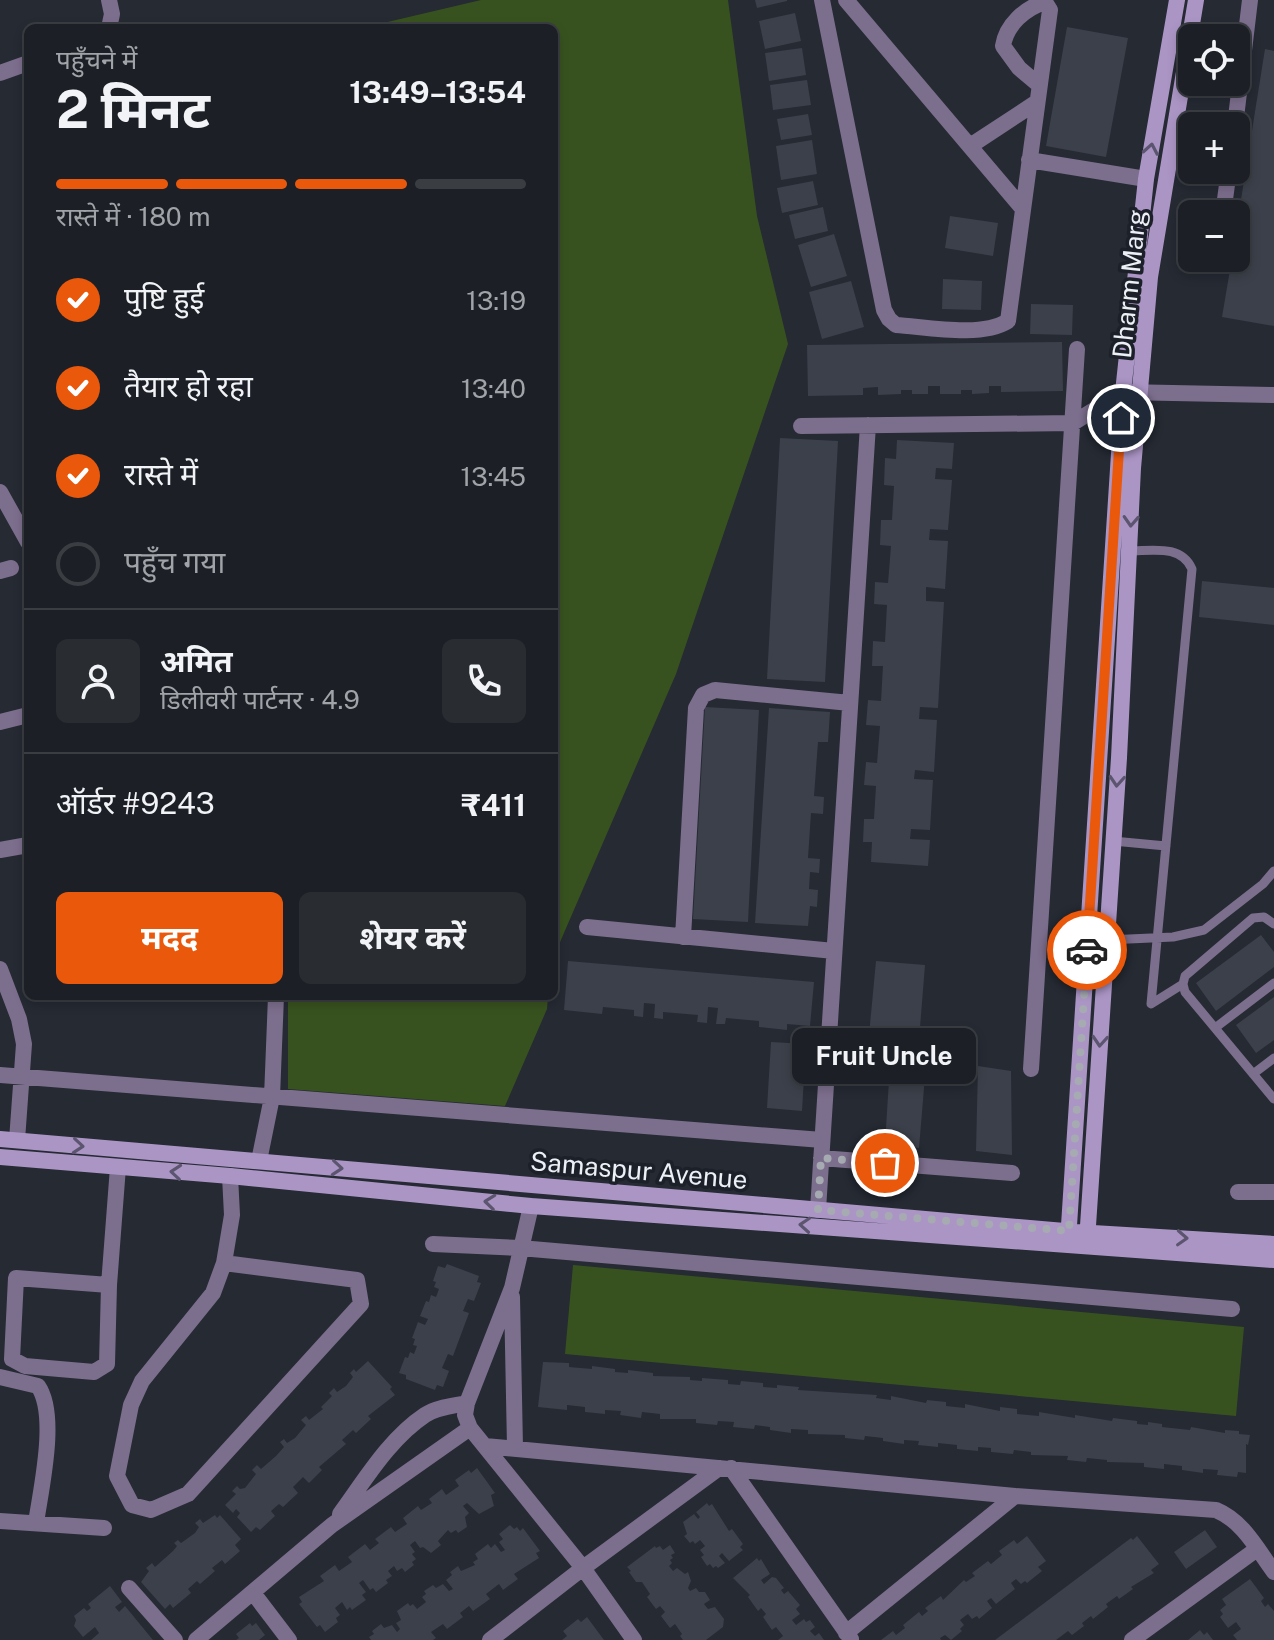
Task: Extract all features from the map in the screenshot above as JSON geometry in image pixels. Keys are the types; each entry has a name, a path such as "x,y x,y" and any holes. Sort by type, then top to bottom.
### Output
{"main road":[{"name":"Dharm Marg","path":"1068,1238 1123,392 1146,179 1177,0"},
{"name":"Dharm Marg","path":"1088,1239 1133,468 1150,277 1196,0"},
{"name":"Samaspur Avenue","path":"9,1140 818,1210 1068,1238"},
{"name":"Samaspur Avenue","path":"0,1157 531,1206 1068,1238 1274,1244"},
{"name":"Samaspur Avenue","path":"1088,1239 1274,1260"}],"street":[{"path":"109,0 112,14 110,24"},
{"path":"822,0 884,310 896,325 982,330 997,328 1008,321 1050,10 1045,2 1034,6 1009,27 1003,46 1038,94"},
{"path":"846,0 1023,209"},
{"path":"1237,112 1250,0"},
{"path":"0,73 24,64"},
{"path":"970,146 1038,94"},
{"path":"1029,160 1146,179"},
{"path":"1031,1069 1077,349"},
{"path":"801,426 1073,423 1123,392 1274,395"},
{"path":"818,1210 868,425"},
{"path":"0,492 24,535"},
{"path":"683,937 696,708 703,695 715,690 850,703"},
{"path":"0,722 24,716"},
{"path":"0,850 24,846"},
{"path":"587,927 834,951"},
{"path":"0,969 19,1019 24,1044 23,1076 9,1140"},
{"path":"259,1161 272,1097 276,1000"},
{"path":"0,1075 822,1140"},
{"path":"821,1158 1012,1173"},
{"path":"109,1285 16,1278 12,1359 25,1366 94,1372 107,1364 109,1285 118,1167"},
{"path":"224,1263 357,1280 361,1304 188,1494 151,1510 132,1505 117,1476 131,1405 142,1381 213,1293 224,1263 232,1215 230,1176"},
{"path":"1238,1192 1274,1192"},
{"path":"531,1206 512,1288 465,1415 470,1428 583,1568 634,1640"},
{"path":"433,1244 520,1248 1232,1309"},
{"path":"512,1288 515,1447"},
{"path":"0,1377 38,1386 43,1394 47,1411 36,1523"},
{"path":"332,1525 381,1459 414,1424 439,1409 467,1403"},
{"path":"196,1640 332,1525 470,1428"},
{"path":"485,1446 1015,1496 1216,1510 1229,1515 1239,1524 1274,1572"},
{"path":"490,1640 583,1568 725,1468"},
{"path":"725,1468 849,1636 1015,1496"},
{"path":"0,1521 104,1528"},
{"path":"1132,1640 1257,1549"},
{"path":"129,1588 175,1640"},
{"path":"254,1594 289,1640"}],"lane":[{"path":"1129,551 1172,550 1183,555 1192,569 1151,1004 1183,984"},
{"path":"1113,841 1166,846"},
{"path":"1107,940 1193,934 1204,930 1263,884 1274,871"},
{"path":"1274,924 1264,917 1253,918 1185,976 1183,984 1185,992 1274,1099"},
{"path":"1215,1028 1274,983"},
{"path":"1253,1074 1274,1058"}],"green space":[{"path":"481,0 728,0 757,216 788,344 676,674 558,947 558,24 379,24"},
{"path":"288,1000 548,1000 547,1009 505,1106 288,1089"},
{"path":"573,1265 1244,1327 1236,1416 565,1354"}],"building":[{"path":"755,0 787,0 787,1 757,8"},
{"path":"795,13 801,41 765,49 759,21"},
{"path":"1067,27 1128,38 1106,157 1046,146"},
{"path":"802,48 806,75 769,81 765,53"},
{"path":"1265,49 1274,51 1274,326 1222,317 1230,272 1250,272 1250,200 1241,200 1243,184 1250,184 1250,143"},
{"path":"807,80 811,105 773,110 770,85"},
{"path":"808,114 812,135 781,140 777,119"},
{"path":"812,140 817,174 781,180 776,146"},
{"path":"813,181 818,205 782,213 777,188"},
{"path":"823,207 828,231 795,239 789,215"},
{"path":"950,216 998,223 993,256 945,248"},
{"path":"834,234 847,276 811,287 798,245"},
{"path":"943,279 982,281 981,310 942,309"},
{"path":"851,281 864,327 822,339 809,292"},
{"path":"1031,304 1073,305 1072,335 1030,334"},
{"path":"1062,342 1063,391 1001,392 1001,386 989,386 989,393 972,394 972,390 961,390 961,394 940,394 940,386 928,386 928,394 901,390 901,394 878,395 878,387 863,388 863,395 808,396 807,345"},
{"path":"780,438 838,441 825,682 767,679"},
{"path":"897,440 954,443 952,469 936,468 935,479 952,480 948,530 930,529 929,540 948,541 945,589 926,587 926,601 944,602 938,708 920,707 919,719 937,720 934,772 915,770 914,779 933,780 930,830 911,829 910,839 930,840 928,866 871,862 872,842 863,842 864,819 874,819 876,786 864,785 866,762 877,763 880,726 866,725 868,700 881,701 883,666 872,666 873,641 885,642 887,605 874,604 875,582 888,583 891,546 880,545 881,520 892,520 894,486 884,485 885,458 896,459"},
{"path":"1202,581 1274,588 1274,625 1199,617"},
{"path":"705,707 759,710 748,922 693,919"},
{"path":"769,708 830,712 828,742 818,742 814,796 824,797 823,814 811,813 808,858 820,859 819,873 810,872 809,889 818,890 817,907 810,906 808,926 755,923"},
{"path":"1261,935 1274,952 1274,967 1216,1011 1196,983"},
{"path":"568,961 814,982 810,1026 787,1024 787,1030 759,1027 759,1021 726,1018 725,1024 716,1024 718,1008 708,1007 707,1023 697,1022 698,1015 663,1012 663,1019 654,1018 655,1004 644,1003 643,1017 634,1016 634,1010 603,1007 602,1014 564,1010"},
{"path":"876,961 925,965 919,1040 869,1035"},
{"path":"1274,997 1274,1040 1256,1053 1236,1025"},
{"path":"771,1042 806,1044 802,1111 767,1108"},
{"path":"891,1048 927,1052 919,1148 885,1144"},
{"path":"978,1066 1011,1071 1012,1155 976,1151"},
{"path":"447,1264 479,1276 477,1282 481,1283 474,1301 468,1299 463,1311 469,1313 453,1356 448,1354 442,1368 449,1371 443,1387 437,1385 435,1390 406,1379 406,1375 399,1373 405,1357 408,1358 410,1352 414,1354 417,1346 413,1345 415,1339 412,1338 418,1322 425,1325 428,1319 420,1316 426,1301 429,1302 431,1295 436,1297 439,1289 434,1287 436,1282 433,1281 438,1266 445,1268"},
{"path":"368,1361 392,1387 390,1389 395,1395 368,1416 371,1419 356,1433 353,1430 342,1440 346,1444 319,1467 322,1470 309,1483 303,1477 293,1487 298,1493 283,1507 279,1504 271,1511 275,1516 260,1530 256,1527 251,1532 237,1517 240,1513 236,1509 233,1513 225,1505 236,1494 232,1491 237,1486 245,1488 256,1474 252,1470 257,1465 261,1469 276,1456 284,1447 280,1442 284,1439 287,1443 295,1438 306,1425 301,1420 306,1416 309,1420 323,1409 321,1407 332,1396 329,1393 334,1388 337,1392 346,1386 353,1377 350,1373 354,1369 356,1372"},
{"path":"543,1362 569,1363 569,1367 615,1369 615,1372 653,1373 653,1376 690,1377 690,1380 728,1380 728,1384 740,1385 741,1381 763,1383 763,1387 777,1388 777,1385 799,1387 798,1390 877,1395 876,1398 891,1400 891,1396 926,1403 927,1400 946,1402 946,1406 965,1408 965,1404 1000,1411 1000,1407 1017,1409 1017,1414 1039,1416 1039,1412 1112,1421 1113,1418 1148,1425 1148,1422 1190,1430 1191,1427 1225,1433 1225,1430 1239,1431 1239,1434 1250,1435 1246,1444 1246,1473 1238,1472 1237,1477 1217,1475 1218,1470 1203,1469 1203,1473 1164,1464 1164,1469 1144,1467 1144,1463 1087,1458 1086,1462 1067,1460 1068,1456 1031,1455 1031,1452 1014,1450 1013,1454 978,1447 978,1451 938,1443 938,1447 918,1445 919,1441 904,1440 904,1444 865,1436 864,1440 845,1438 845,1435 808,1434 808,1430 791,1429 791,1433 755,1425 754,1429 733,1427 734,1422 718,1421 717,1425 696,1423 696,1419 660,1419 660,1414 642,1412 641,1418 620,1415 621,1411 605,1410 605,1414 585,1412 585,1407 567,1405 567,1410 538,1407"},
{"path":"477,1468 495,1493 491,1495 494,1506 479,1514 467,1503 463,1506 469,1513 465,1517 467,1527 458,1533 448,1530 438,1541 441,1545 431,1553 420,1548 415,1541 410,1545 415,1552 412,1554 416,1559 412,1562 414,1565 405,1572 402,1568 397,1571 394,1566 388,1571 392,1576 386,1580 388,1583 376,1592 373,1588 370,1590 363,1580 359,1583 366,1592 362,1595 366,1600 352,1610 350,1607 347,1610 342,1602 335,1608 340,1615 336,1618 338,1622 325,1632 320,1625 317,1627 299,1604 302,1602 299,1597 324,1581 320,1576 335,1565 339,1571 352,1562 348,1557 365,1544 370,1550 379,1543 375,1539 391,1527 395,1532 407,1524 403,1518 418,1506 421,1510 432,1503 429,1499 442,1489 446,1495 459,1486 455,1480"},
{"path":"707,1503 709,1506 712,1504 729,1531 732,1529 743,1544 740,1547 743,1550 729,1561 722,1553 719,1556 725,1563 718,1568 710,1564 707,1566 701,1557 704,1555 700,1550 705,1546 700,1540 690,1543 684,1536 687,1534 683,1522 694,1514 698,1519 700,1517 696,1512"},
{"path":"215,1515 217,1518 220,1515 241,1539 235,1545 240,1551 225,1564 222,1560 212,1568 215,1571 200,1584 197,1581 188,1589 191,1593 173,1608 170,1604 165,1609 141,1582 149,1571 146,1568 152,1563 155,1567 177,1546 174,1543 178,1540 181,1543 195,1533 199,1527 195,1523 200,1519 203,1523"},
{"path":"510,1525 520,1531 523,1528 540,1551 536,1553 539,1558 514,1574 518,1579 503,1590 499,1584 486,1594 490,1599 473,1611 469,1606 460,1613 463,1617 447,1629 443,1624 431,1632 436,1638 433,1640 371,1640 372,1631 381,1624 384,1628 392,1625 397,1632 400,1629 396,1623 401,1620 397,1611 408,1603 417,1609 426,1602 422,1597 426,1594 424,1591 433,1585 436,1588 443,1584 449,1591 453,1589 446,1580 452,1575 450,1572 458,1566 461,1571 475,1565 473,1562 478,1559 475,1554 488,1544 491,1548 495,1544 501,1552 505,1550 499,1542 503,1539 499,1534"},
{"path":"1205,1530 1217,1547 1186,1569 1174,1552"},
{"path":"1027,1536 1046,1561 1038,1567 1042,1571 1027,1583 1021,1584 1016,1579 1011,1583 1015,1589 996,1604 991,1598 987,1601 992,1608 979,1619 977,1616 972,1619 968,1614 960,1620 964,1625 960,1629 962,1631 951,1640 945,1635 941,1640 881,1640 893,1631 896,1635 919,1612 922,1616 928,1611 925,1608 941,1596 943,1600 964,1580 966,1582 975,1576 972,1573 988,1561 991,1564 1002,1555 999,1551 1014,1540 1017,1544"},
{"path":"1137,1536 1159,1564 1151,1570 1154,1573 1131,1587 1133,1589 1119,1599 1117,1596 1106,1604 1108,1607 1082,1623 1084,1626 1072,1635 1068,1631 1056,1640 995,1640 1131,1538 1133,1540"},
{"path":"670,1545 675,1553 671,1555 673,1558 669,1566 673,1571 677,1568 685,1574 688,1572 690,1591 696,1588 699,1592 705,1592 710,1600 704,1604 708,1609 715,1607 724,1619 723,1627 706,1640 683,1640 675,1624 670,1628 661,1616 665,1612 660,1606 656,1609 647,1597 650,1594 642,1582 636,1582 627,1567 655,1546 663,1550"},
{"path":"757,1558 759,1561 761,1559 770,1574 761,1580 764,1584 772,1577 776,1578 784,1588 781,1590 784,1594 788,1591 800,1605 796,1609 800,1614 792,1620 796,1625 804,1619 806,1622 810,1620 815,1627 810,1631 815,1636 819,1633 824,1640 778,1640 783,1636 776,1627 772,1630 763,1617 766,1614 761,1608 758,1611 748,1597 750,1595 733,1578"},
{"path":"1250,1579 1264,1598 1261,1601 1265,1607 1268,1604 1274,1611 1274,1640 1237,1640 1233,1635 1241,1629 1236,1622 1228,1628 1220,1617 1223,1614 1220,1610 1226,1605 1222,1599"},
{"path":"110,1586 122,1602 115,1607 119,1612 125,1606 153,1640 91,1640 99,1633 95,1627 83,1637 74,1626 74,1616 84,1608 87,1611 91,1608 88,1604"},
{"path":"587,1617 604,1640 562,1640 567,1636 563,1631 578,1619 581,1622"},
{"path":"250,1623 252,1626 256,1623 265,1635 259,1640 236,1640 239,1638 236,1634"},
{"path":"1200,1630 1204,1635 1207,1632 1213,1640 1188,1640"}],"way so far":[{"path":"885,1163 821,1158 818,1210 1069,1231 1087,950"}],"place":[{"name":"Fruit Uncle","path":"885,1163"}],"route":[{"path":"1087,950 1121,418"}]}
